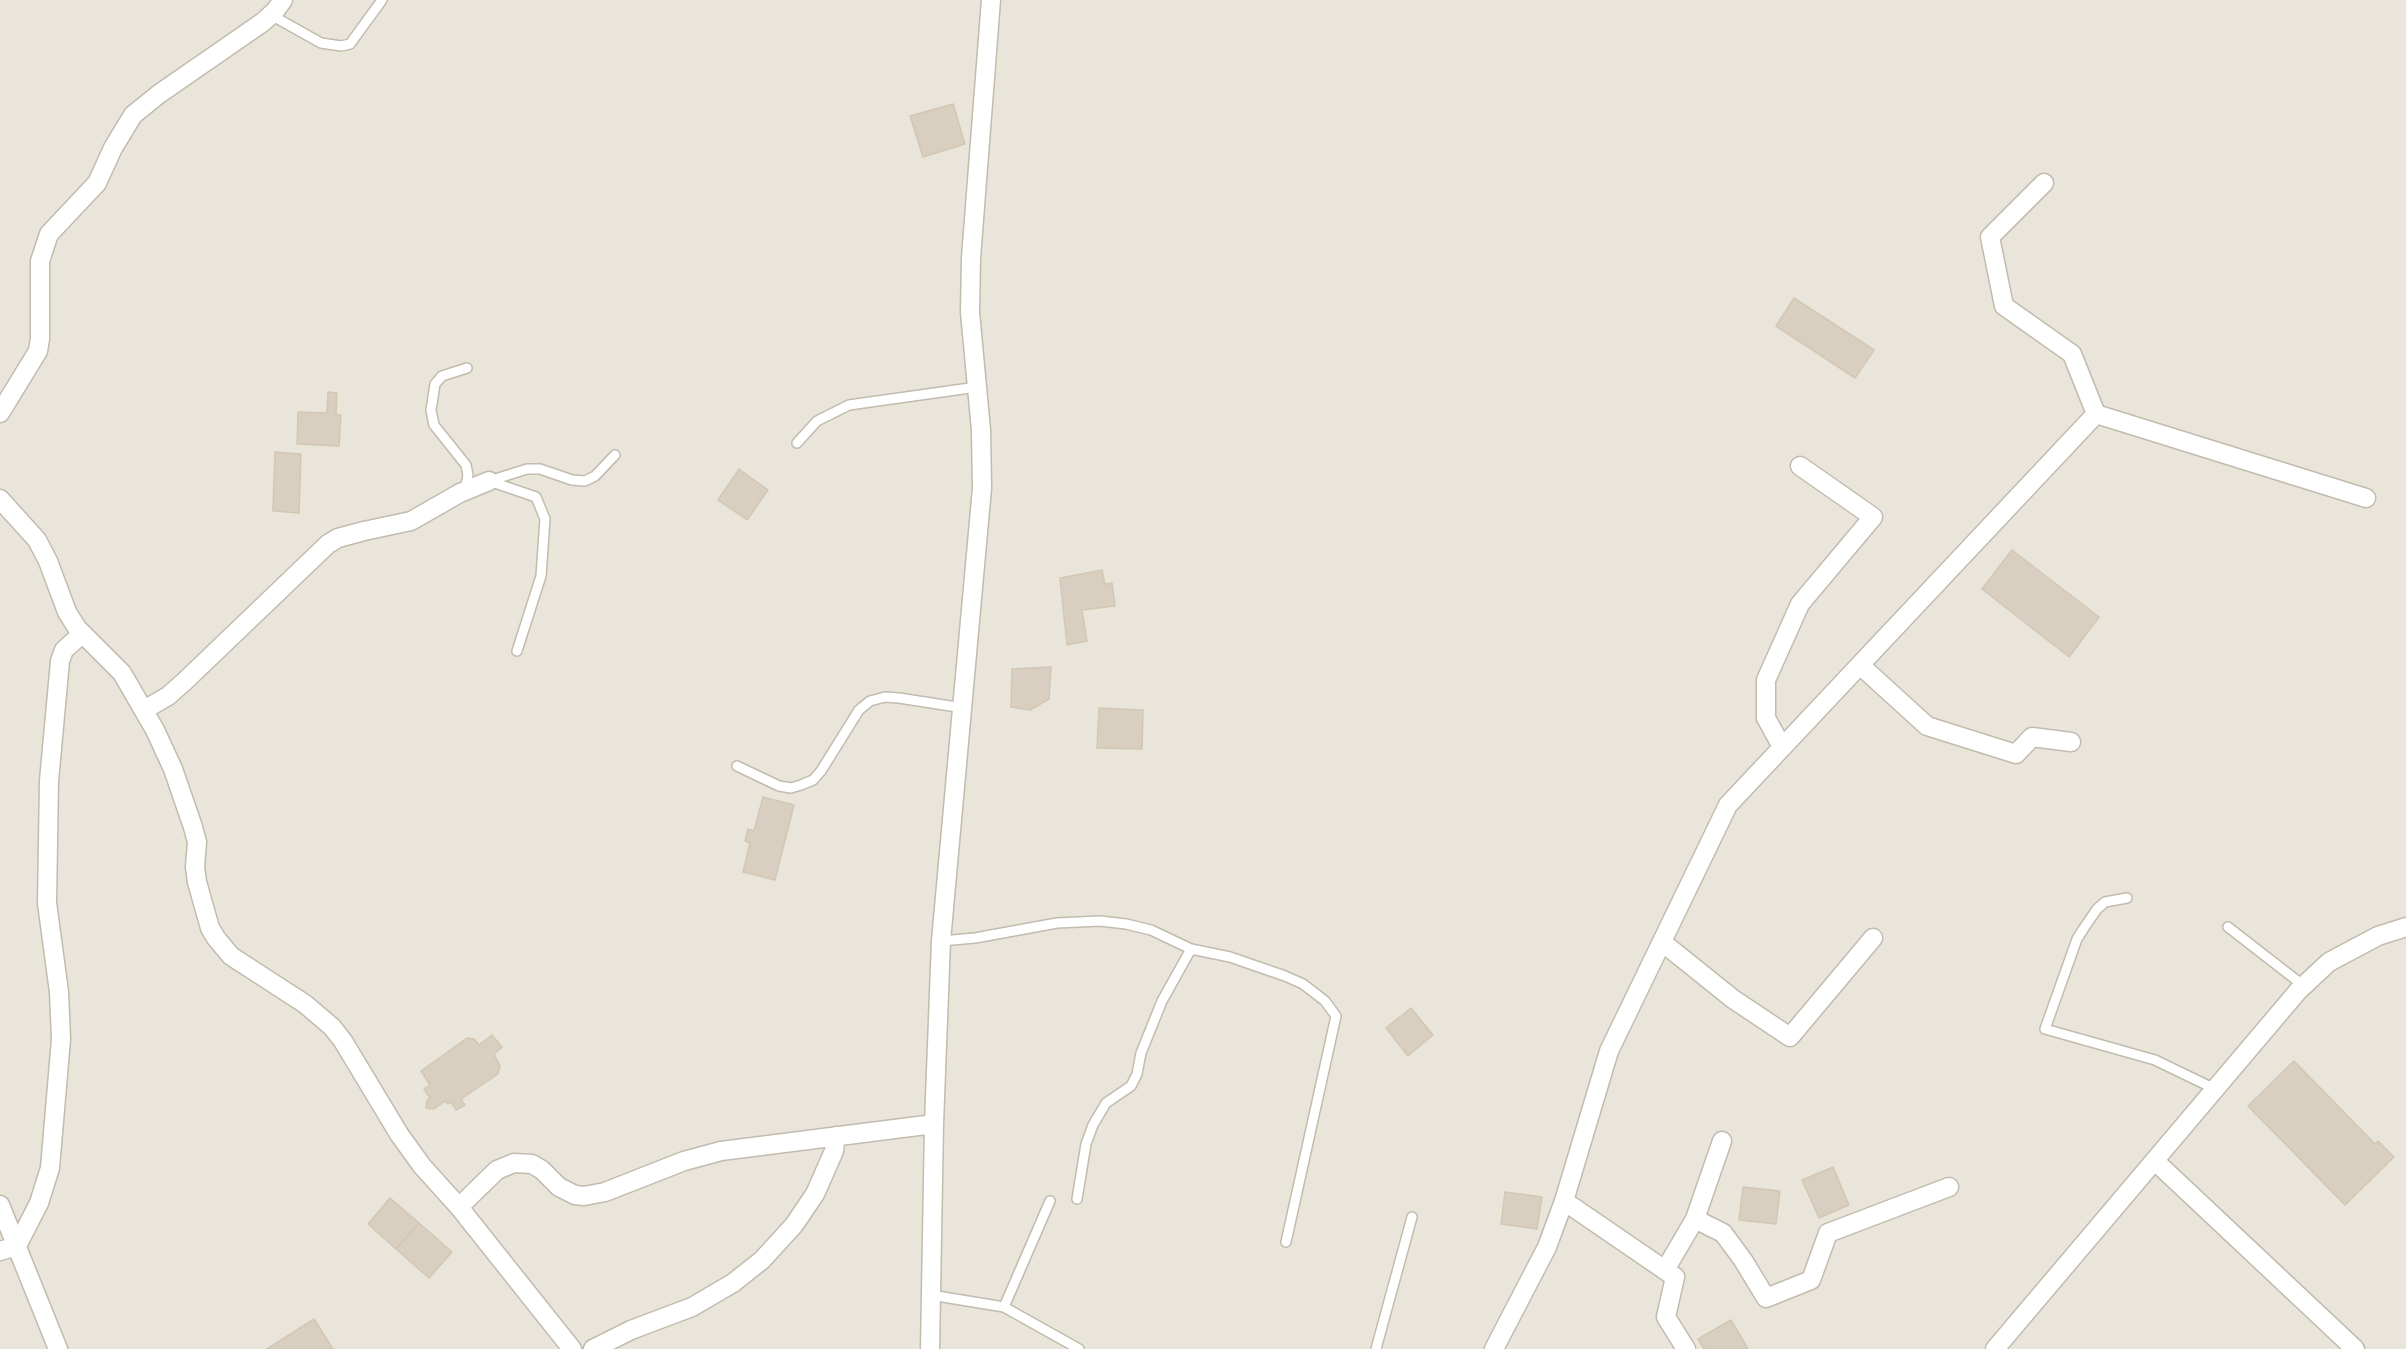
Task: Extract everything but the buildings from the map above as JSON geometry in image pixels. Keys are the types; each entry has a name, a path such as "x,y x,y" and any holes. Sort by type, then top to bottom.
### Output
{"street":[{"path":"0,413 38,351 40,261 49,234 97,183 113,148 134,116 152,99 271,15 283,0"},
{"path":"930,1349 934,1124 941,941 982,488 981,430 970,312 971,258 991,0"},
{"path":"2044,183 1990,237 2004,306 2072,354 2096,414"},
{"path":"2096,414 2367,498"},
{"path":"1494,1349 1546,1247 1564,1201 1609,1051 1728,805 2096,414"},
{"path":"1782,747 1766,718 1766,680 1800,604 1873,517 1800,466"},
{"path":"144,710 168,696 185,681 328,544 357,527 411,521 465,490 489,481"},
{"path":"0,499 37,540 48,561 67,612 82,634 122,672 144,710 173,770 193,827 197,842 197,882 210,928 216,938 231,956 305,1004 332,1027 343,1041 399,1134 572,1349"},
{"path":"8,1249 39,1203 50,1168 62,1039 59,992 47,903 51,741 60,661 64,650 82,634"},
{"path":"1860,665 1927,726 2016,754 2032,737 2071,742"},
{"path":"1995,1349 2304,986 2329,962 2350,949 2378,936 2406,927"},
{"path":"1662,942 1732,999 1790,1036 1873,938"},
{"path":"459,1207 497,1170 514,1163 532,1164 542,1170 559,1187 575,1195 584,1196 605,1192 702,1155 934,1124"},
{"path":"594,1349 630,1330 701,1302 733,1283 762,1260 794,1225 814,1194 834,1151 836,1136"},
{"path":"1665,1270 1695,1219 1722,1141"},
{"path":"2155,1161 2355,1349"},
{"path":"1695,1219 1723,1233 1766,1298 1811,1280 1828,1233 1949,1187"},
{"path":"1564,1201 1674,1277 1666,1317 1686,1349"},
{"path":"0,1205 8,1249 58,1349"}],"lane":[{"path":"271,15 321,42 341,46 350,44 382,0"},
{"path":"465,490 468,475 466,465 434,425 430,410 435,384 442,376 467,368"},
{"path":"798,443 817,421 849,405 977,387"},
{"path":"489,481 527,469 540,469 572,480 585,481 595,476 615,456"},
{"path":"489,481 536,497 545,519 541,576 517,651"},
{"path":"737,766 779,786 791,788 813,780 859,710 870,701 885,697 900,698 963,708"},
{"path":"2127,898 2105,902 2097,909 2080,933 2045,1029 2155,1060 2214,1089"},
{"path":"941,941 975,938 1057,923 1100,921 1126,924 1150,930 1191,950 1230,957 1285,976 1303,984 1325,1001 1336,1016 1286,1242"},
{"path":"2228,927 2304,986"},
{"path":"1077,1199 1086,1144 1093,1125 1106,1103 1131,1086 1137,1074 1141,1053 1162,1001 1191,950"},
{"path":"1004,1307 1050,1201"},
{"path":"1376,1349 1412,1217"},
{"path":"931,1295 1004,1307 1079,1349"}],"shaded area":[{"path":"0,0 2406,0 2406,1349 0,1349"}]}
